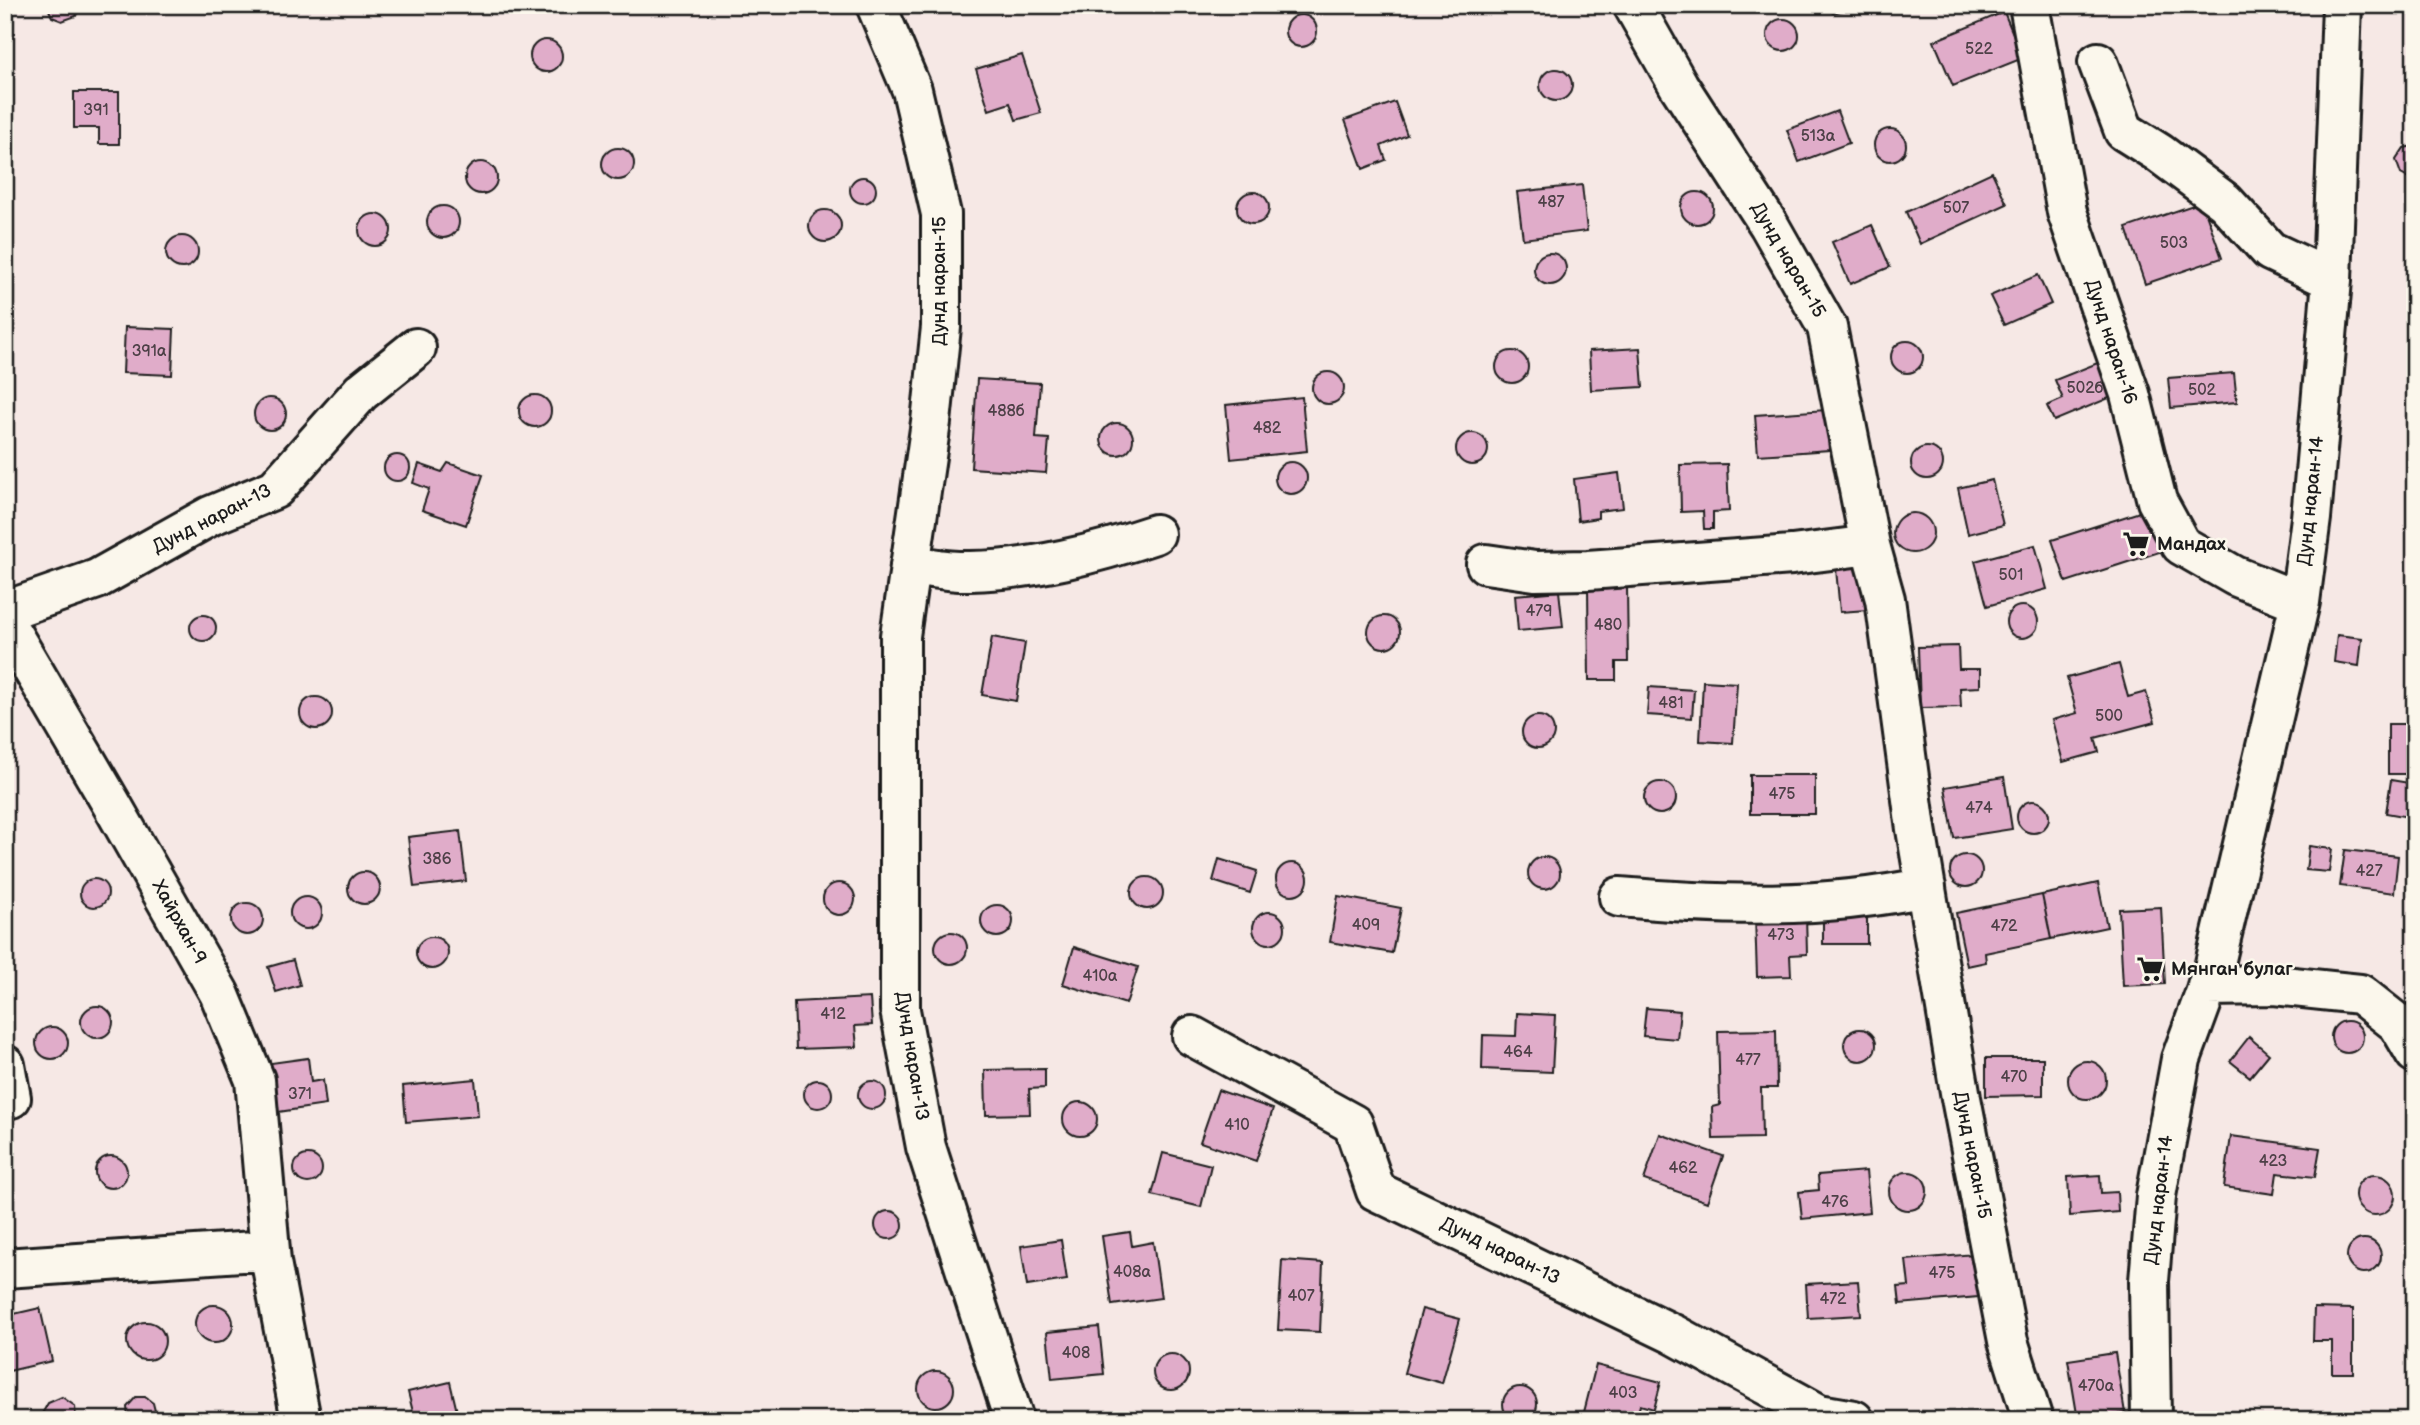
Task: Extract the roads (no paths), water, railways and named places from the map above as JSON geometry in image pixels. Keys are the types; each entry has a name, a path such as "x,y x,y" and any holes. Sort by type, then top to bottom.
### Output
{"street":[{"name":"Дунд наран-15","path":"876,5 912,90 942,215 942,327 900,636"},
{"name":"Дунд наран-15","path":"1633,5 1679,86 1769,225 1827,327 1870,545 1885,599 1926,887 1961,1098 2008,1341 2033,1420"},
{"name":"Дунд наран-16","path":"2029,5 2067,212 2130,394 2157,501 2181,545 2235,576 2300,602"},
{"name":"Дунд наран-14","path":"2151,1420 2149,1281 2156,1196 2181,1059 2207,986 2300,602 2311,519 2333,280 2342,5"},
{"path":"2098,62 2124,131 2159,153 2225,202 2270,251 2333,280"},
{"name":"Дунд наран-13","path":"5,611 97,579 210,516 275,489 361,392 416,348"},
{"path":"910,565 968,571 1034,566 1105,551 1155,534"},
{"path":"1486,564 1535,571 1588,570 1792,555 1870,545"},
{"name":"Хайрхан-9","path":"5,622 219,993 254,1080 270,1250 300,1420"},
{"name":"Дунд наран-13","path":"900,636 900,1010 926,1147 1014,1420"},
{"path":"1619,897 1710,905 1796,904 1894,894 1926,887"},
{"path":"2207,986 2274,985 2360,994 2398,1024 2415,1053"},
{"name":"Дунд наран-13","path":"1192,1036 1353,1124 1376,1191 1672,1334 1819,1414 1854,1420"},
{"path":"5,1065 11,1098 5,1099"},
{"path":"5,1268 270,1250"}],"place":[{"name":"Мандах","path":"2136,544"},
{"name":"Мянган булаг","path":"2150,969"}]}
